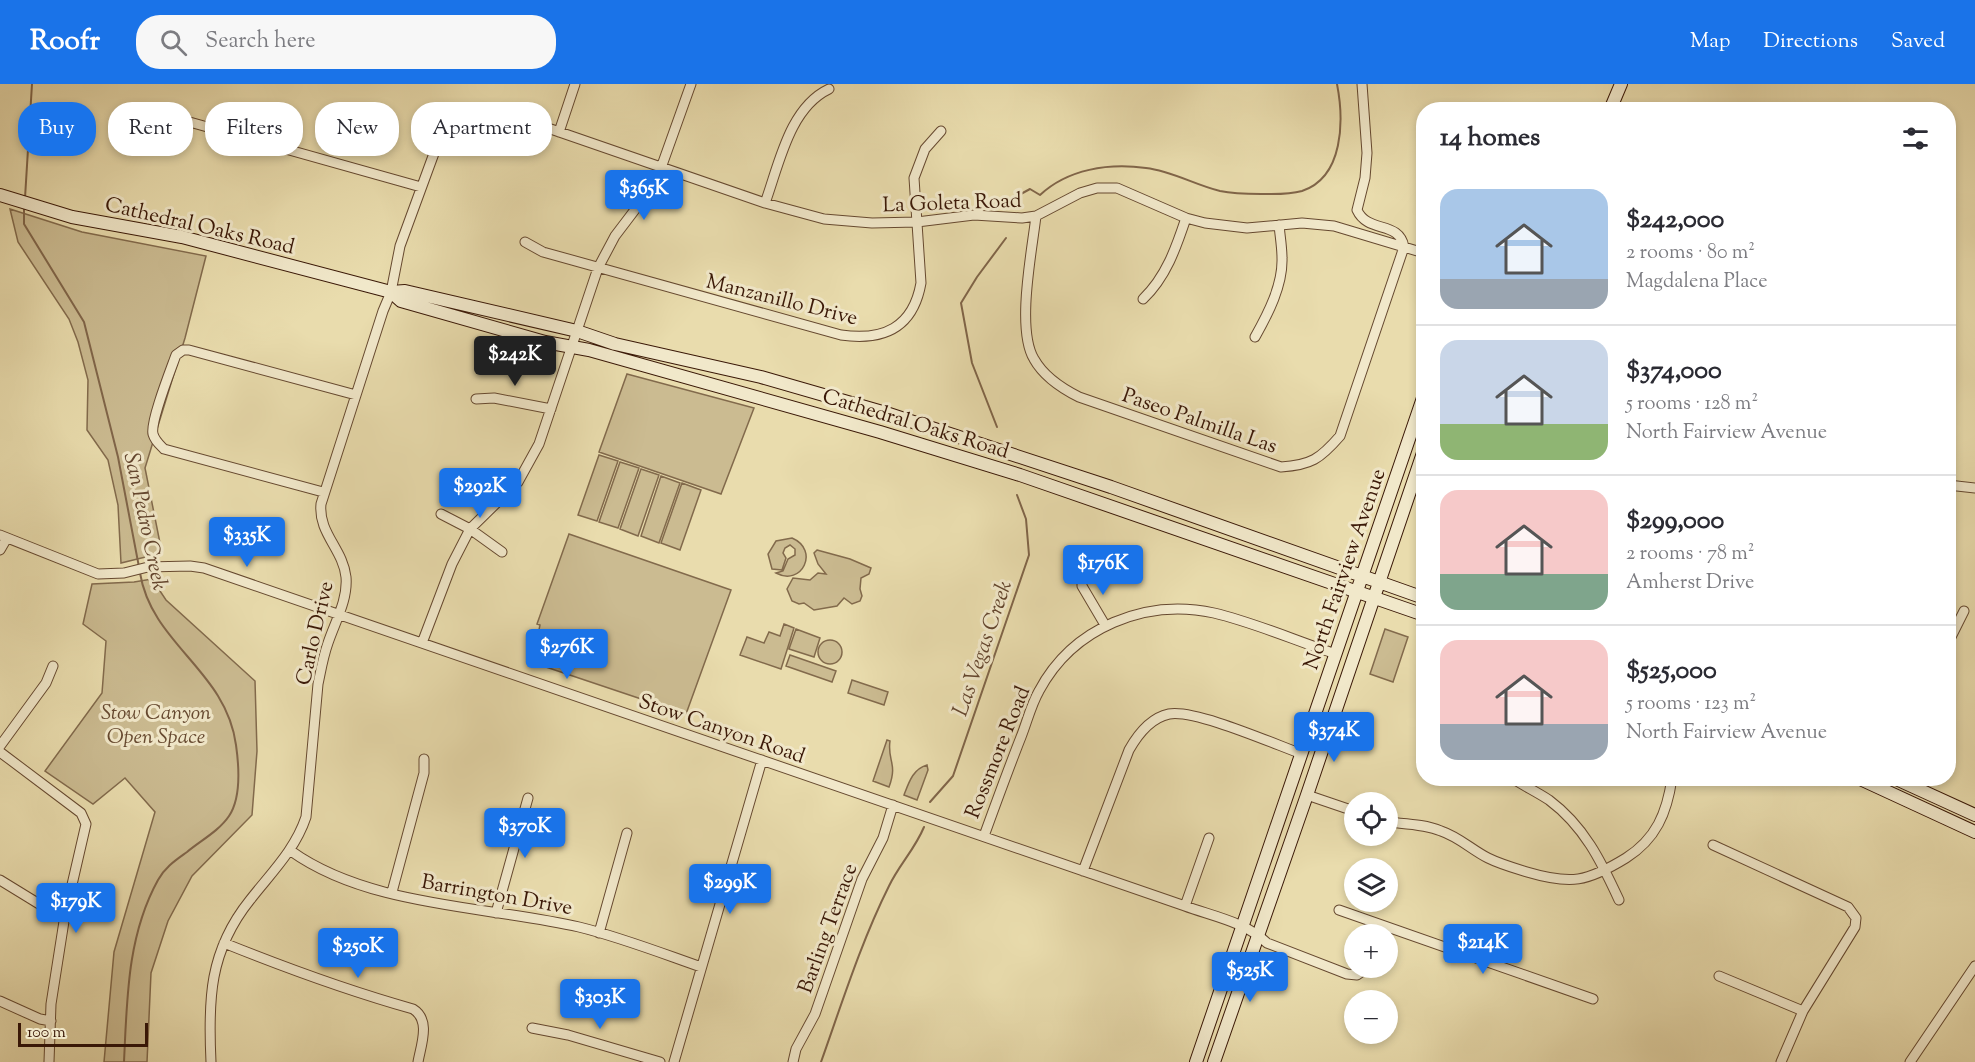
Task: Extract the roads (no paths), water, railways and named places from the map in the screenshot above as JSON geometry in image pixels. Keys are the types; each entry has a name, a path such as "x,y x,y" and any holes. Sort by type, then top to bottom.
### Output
{"main road":[{"path":"1613,102 1621,84"},
{"name":"Cathedral Oaks Road","path":"2,196 72,217 182,237 391,292 405,291 577,331 615,344 761,377 886,413 1111,487 1416,595"},
{"name":"Cathedral Oaks Road","path":"391,292 401,301 571,348 611,356 914,442 1020,475 1416,612"},
{"name":"North Fairview Avenue","path":"1196,1062 1416,419"},
{"name":"North Fairview Avenue","path":"1214,1062 1416,473"},
{"path":"1875,786 1975,832"},
{"path":"1912,786 1975,815"}],"street":[{"path":"559,132 575,84"},
{"path":"422,643 452,564 470,529 518,482 539,444 598,268 615,236 645,199 662,168 691,84"},
{"path":"1362,84 1367,153 1365,178 1358,210 1366,222 1396,232 1402,237 1404,247"},
{"path":"765,203 783,153 800,117 817,95 829,89"},
{"path":"193,123 420,187"},
{"name":"La Goleta Road","path":"552,130 796,213 847,222 917,222 974,214 1022,218 1036,216 1080,193 1097,188 1117,188 1186,218 1226,227 1302,223 1334,226 1416,251"},
{"name":"Manzanillo Drive","path":"525,242 543,252 841,335 861,338 875,336 900,325 918,300 921,284 914,178 925,149 941,131"},
{"name":"Carlo Drive","path":"211,1062 208,1013 210,991 224,943 237,917 291,851 301,833 306,817 318,684 327,644 346,594 345,572 320,516 323,492 391,292 400,246 433,156"},
{"name":"Paseo Palmilla Las","path":"1036,216 1026,299 1026,332 1032,357 1050,379 1079,397 1281,467 1304,465 1318,459 1340,436 1404,247"},
{"path":"1143,298 1156,287 1167,268 1186,218"},
{"path":"1255,337 1269,309 1279,280 1282,259 1279,225"},
{"path":"323,492 164,449 157,442 153,429 176,355 183,350 189,350 357,395"},
{"path":"476,399 494,398 551,409"},
{"path":"1956,486 1975,488"},
{"path":"441,513 470,529 502,552"},
{"path":"0,550 4,537"},
{"name":"Stow Canyon Road","path":"4,537 98,574 124,573 148,567 204,568 1185,906 1243,927 1258,934 1267,943 1344,973"},
{"path":"1082,571 1082,586 1106,625"},
{"name":"Rossmore Road","path":"984,836 1039,690 1072,648 1106,625 1139,613 1177,609 1196,610 1234,619 1336,654"},
{"path":"1956,628 1965,611"},
{"path":"0,746 46,683 53,666"},
{"path":"1083,871 1129,750 1137,735 1157,718 1168,714 1195,715 1302,754"},
{"path":"0,752 81,813 86,824 65,915 51,1021 49,1062"},
{"path":"392,892 424,773 424,759"},
{"path":"674,1062 762,760"},
{"path":"1525,786 1565,813 1591,843 1619,900"},
{"path":"1398,824 1439,830 1456,837 1490,859 1560,881 1574,880 1605,870 1635,852 1660,825 1670,786"},
{"path":"1307,795 1344,808"},
{"path":"496,913 528,798"},
{"name":"Barling Terrace","path":"793,1062 796,1049 815,1014 862,879 883,838 893,805"},
{"path":"599,933 627,833"},
{"path":"1185,906 1209,838"},
{"path":"1713,845 1852,910 1856,918 1855,927 1803,1011 1780,1062"},
{"name":"Barrington Drive","path":"291,851 322,870 347,880 392,892 579,927 701,967"},
{"path":"0,880 44,907 65,915"},
{"path":"1339,910 1368,924"},
{"path":"1398,936 1593,999"},
{"path":"224,943 301,973 421,1008 424,1023 418,1062"},
{"path":"1910,1062 1975,966"},
{"path":"1719,976 1803,1011"},
{"path":"0,1001 40,1019 51,1021"},
{"path":"532,1028 568,1035 660,1062"}],"waterway":[{"name":"San Pedro Creek","path":"25,198 32,84"},
{"name":"Las Vegas Creek","path":"1019,195 1030,189 1040,195 1051,186 1076,174 1117,166 1156,170 1230,193 1282,194 1302,191 1316,184 1326,173 1338,146 1340,114 1337,84"},
{"name":"San Pedro Creek","path":"24,206 24,224 84,322 118,457 139,567"},
{"name":"Las Vegas Creek","path":"997,427 972,363 961,303 1006,238"},
{"name":"Las Vegas Creek","path":"930,802 953,776 1029,555 1026,519 1017,495"},
{"name":"San Pedro Creek","path":"124,1062 126,1015 134,946 148,901 158,880 167,868 215,831 229,816 236,800 238,782 236,745 229,719 218,697 204,677 159,620 147,598 140,573"},
{"name":"Las Vegas Creek","path":"821,1062 852,973 879,907 893,878 924,827"}],"park label":[{"name":"Stow Canyon Open Space","path":"156,724"}]}
